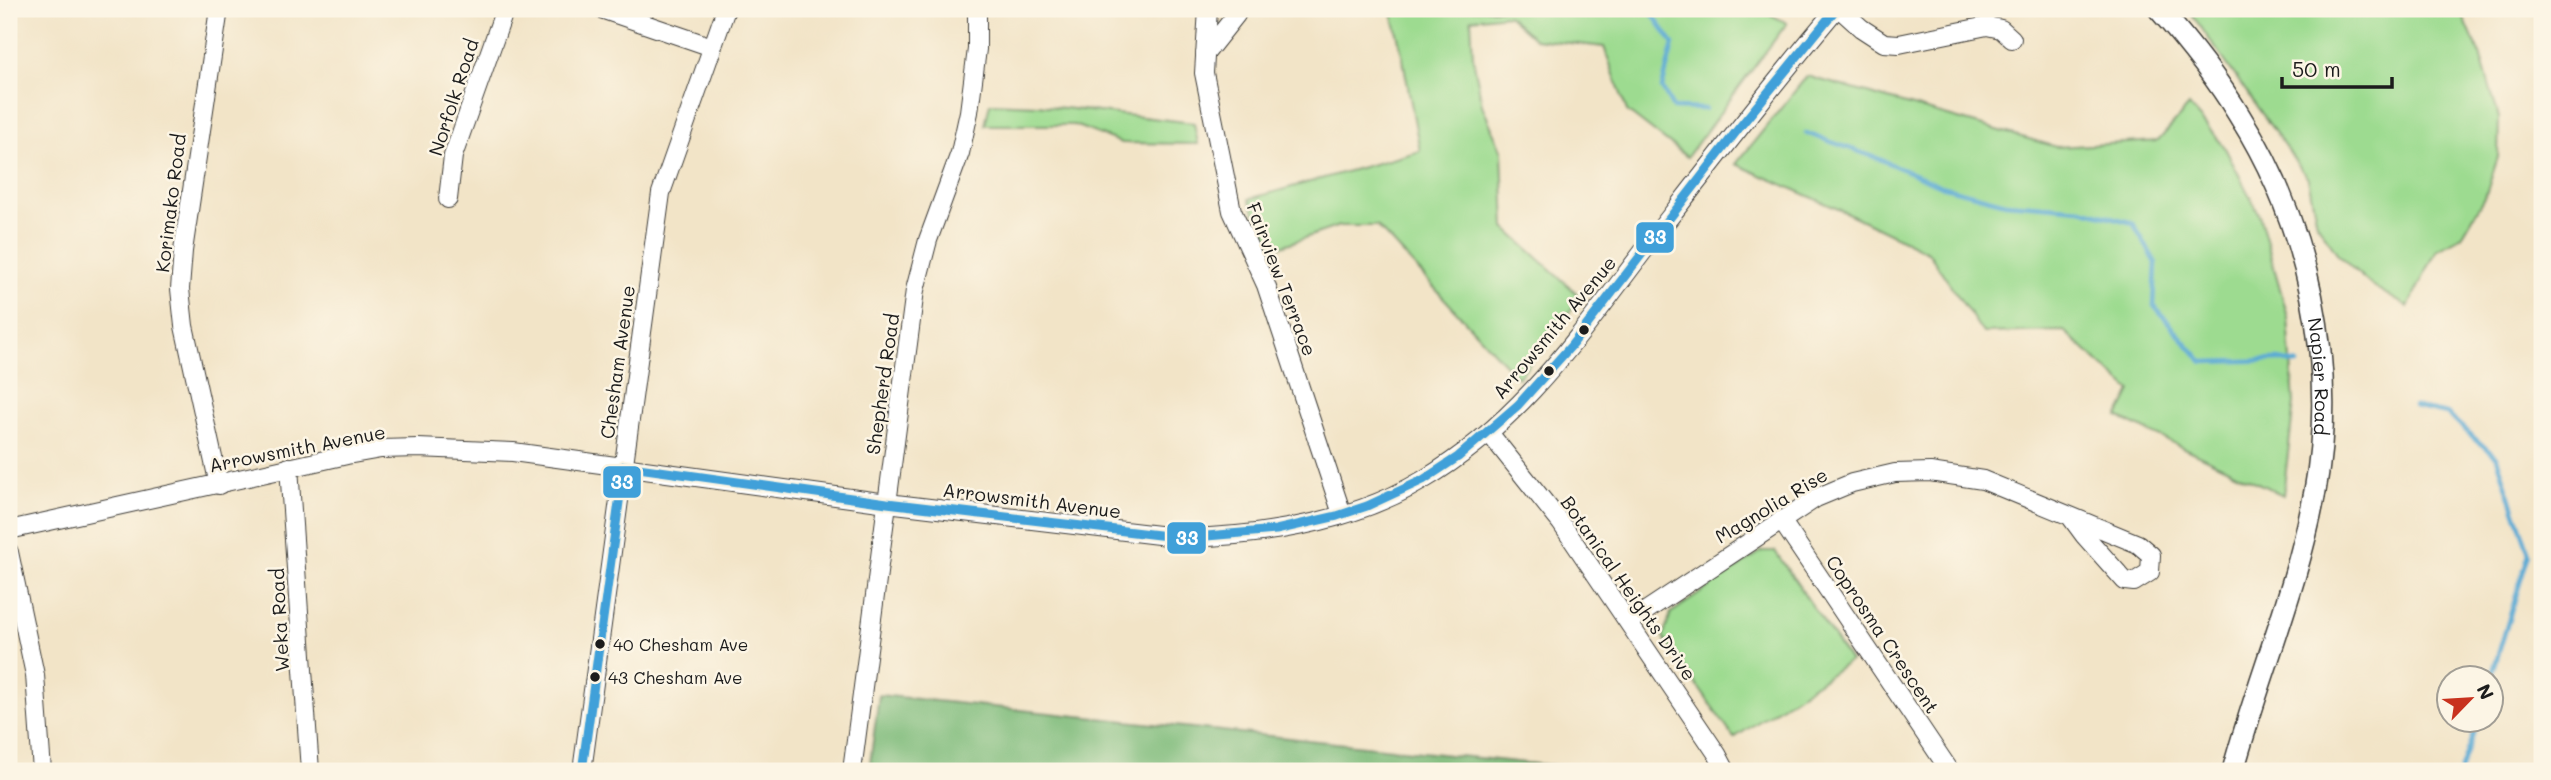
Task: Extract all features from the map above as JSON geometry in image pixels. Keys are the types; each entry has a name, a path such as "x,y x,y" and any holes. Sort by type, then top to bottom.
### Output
{"main road":[{"name":"Napier Road","path":"2159,9 2218,83 2258,148 2296,235 2313,302 2320,354 2322,422 2315,492 2296,568 2232,771"}],"street":[{"name":"Korimako Road","path":"219,9 183,251 180,289 184,326 219,485"},
{"name":"Norfolk Road","path":"448,199 453,156 505,9"},
{"path":"601,9 712,47"},
{"name":"Chesham Avenue","path":"582,771 661,193 726,9"},
{"name":"Shepherd Road","path":"852,771 915,290 928,240 960,153 969,112 977,49 977,9"},
{"name":"Fairview Terrace","path":"1208,9 1204,73 1232,211 1266,285 1342,514"},
{"path":"1205,54 1238,9"},
{"name":"Arrowsmith Avenue","path":"9,530 219,485 289,467 381,449 418,448 513,452 887,503 1184,538 1223,537 1271,530 1342,514 1421,481 1490,434 1524,402 1771,85 1838,9"},
{"path":"1838,9 1884,43 1899,44 1987,26 2001,29 2012,39"},
{"name":"Botanical Heights Drive","path":"1490,434 1560,523 1712,745 1726,771"},
{"name":"Weka Road","path":"289,467 292,478 310,771"},
{"name":"Magnolia Rise","path":"1629,622 1816,498 1852,483 1895,474 1930,472 1983,480 2138,544 2151,555 2150,572 2134,582 2125,581 2070,516"},
{"name":"Coprosma Crescent","path":"1781,520 1950,771"},
{"path":"9,552 35,675 42,771"}],"green space":[{"path":"1391,9 1760,9 1787,23 1687,157 1627,111 1604,47 1535,39 1508,15 1471,19 1473,57 1482,105 1502,152 1505,228 1581,297 1518,378 1377,226 1339,226 1270,250 1249,199 1420,151"},
{"path":"2188,9 2460,9 2481,57 2499,118 2498,157 2485,197 2462,236 2437,250 2408,307 2371,285 2339,256 2317,223 2308,179"},
{"path":"1807,76 2057,147 2158,141 2189,106 2224,146 2259,214 2288,317 2294,403 2283,495 2118,417 2131,391 2064,331 1983,333 1928,252 1736,164"},
{"path":"990,103 1038,105 1194,123 1198,144 1122,143 1074,125 985,125"},
{"path":"1762,551 1775,551 1850,661 1734,738 1663,637 1671,613"},
{"path":"879,695 1564,767 1564,771 869,771"}],"waterway":[{"path":"1649,9 1673,44 1662,88 1673,108 1705,109"},
{"path":"1806,133 1877,158 1941,186 2006,203 2081,209 2133,223 2156,263 2154,306 2203,362 2278,360 2298,364"},
{"path":"2414,407 2447,414 2497,458 2529,553 2495,664"},
{"path":"2460,771 2473,734"}],"transit line":[{"name":"33","path":"582,771 624,466 887,503 1184,538 1276,530 1367,506 1423,480 1458,457 1518,405 1571,346 1739,128 1836,9"}],"place":[{"name":"40 Chesham Ave","path":"600,644"},
{"name":"43 Chesham Ave","path":"595,677"}]}
